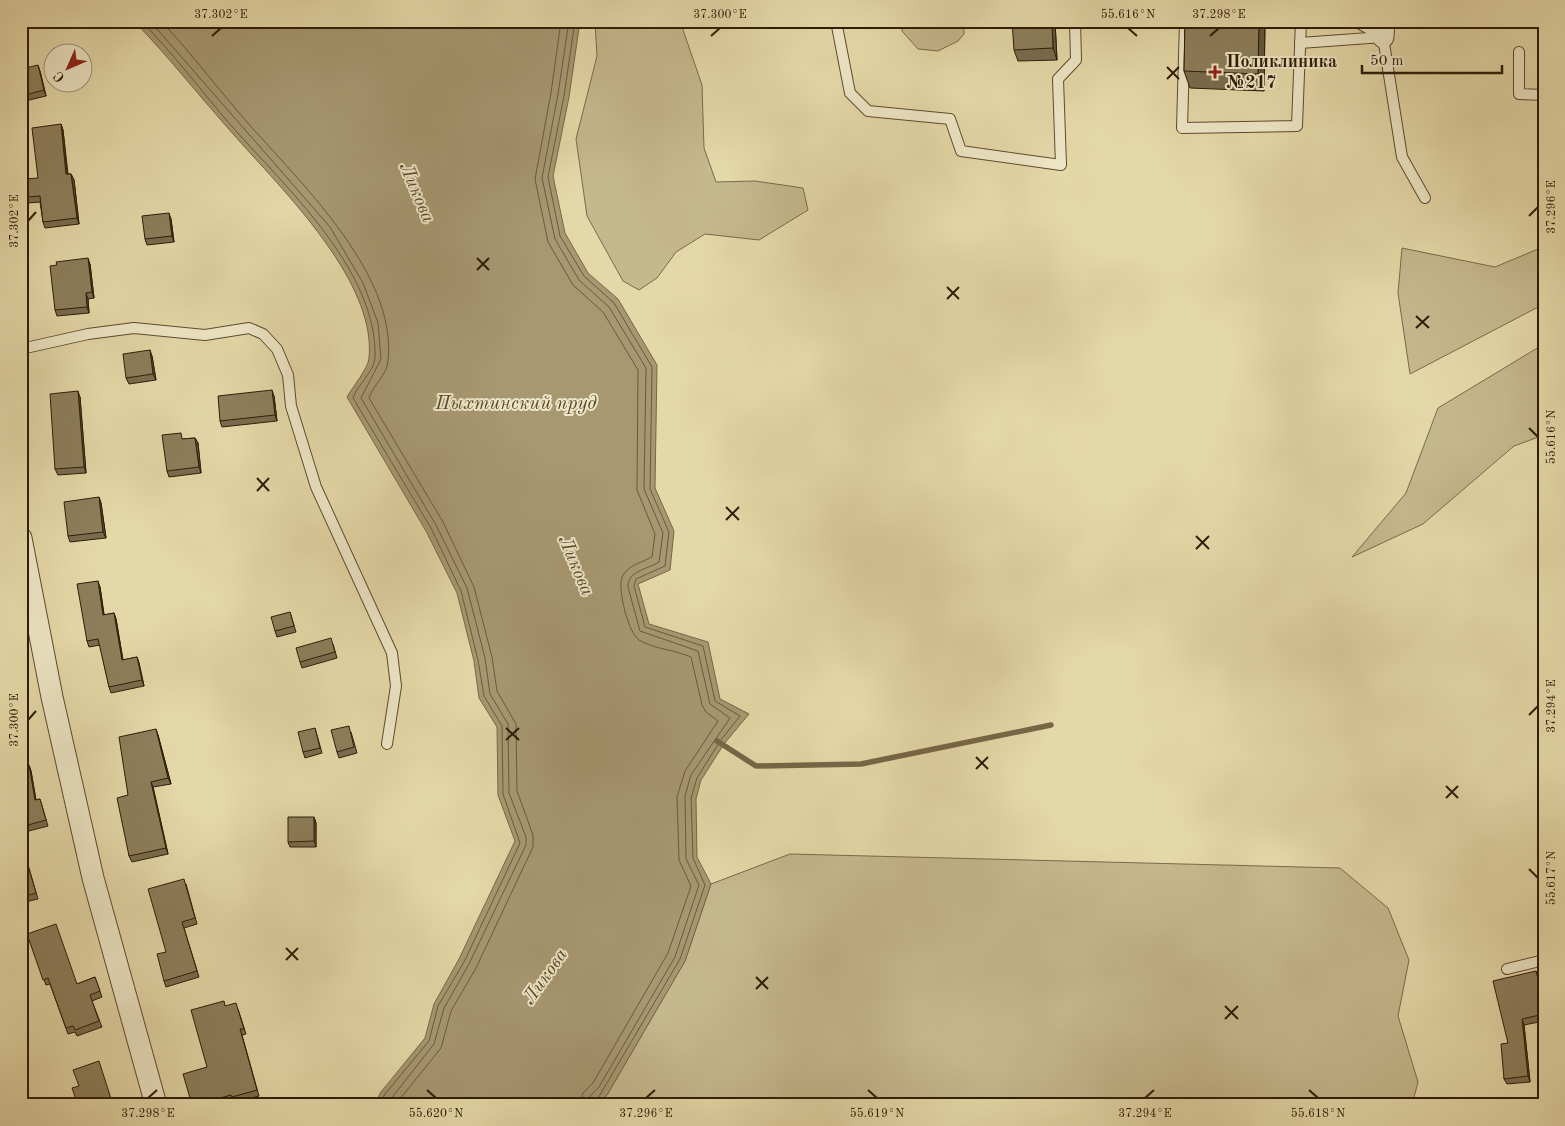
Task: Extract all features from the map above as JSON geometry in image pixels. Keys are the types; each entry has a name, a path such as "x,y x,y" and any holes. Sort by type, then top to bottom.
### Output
{"street":[{"path":"21,538 52,697 93,878 156,1105"}],"lane":[{"path":"836,21 850,93 868,111 950,119 961,151 1061,165 1058,78 1076,60 1075,21"},
{"path":"1185,21 1182,128 1297,126 1302,21"},
{"path":"1355,21 1383,29"},
{"path":"1300,43 1383,29"},
{"path":"1383,29 1402,157 1425,198"},
{"path":"1519,52 1519,94 1544,94"},
{"path":"21,349 88,334 134,328 205,335 249,328 262,334 278,349 288,375 291,406 316,487 392,654 396,686 387,744"},
{"path":"1507,969 1544,960"},
{"path":"1534,1105 1544,1103"}],"shaded area":[{"path":"595,21 680,21 702,85 704,148 716,182 755,181 803,188 808,210 759,240 705,234 676,252 657,278 639,290 623,281 587,216 576,139 597,56"},
{"path":"902,21 964,21 964,34 958,41 938,51 918,49 902,31"},
{"path":"1544,226 1544,304 1410,374 1398,293 1402,248 1495,267 1538,249"},
{"path":"1544,344 1544,435 1514,446 1423,524 1352,557 1406,493 1438,408"},
{"path":"790,854 1340,868 1388,908 1409,960 1398,1016 1418,1082 1412,1105 597,1105 607,1095 685,961 711,884"}],"water":[{"name":"Пыхтинский пруд","path":"134,21 580,21 569,97 553,176 565,233 588,273 618,299 657,365 655,488 674,531 670,570 638,584 649,624 708,642 720,699 749,714 724,744 701,780 696,799 697,857 711,884 685,961 607,1095 597,1105 374,1105 381,1092 425,1038 434,1004 459,959 515,841 498,795 497,727 479,698 474,661 457,593 426,531 347,397 363,372 369,358 367,327 357,296 340,265 319,234 295,204"}],"building":[{"path":"1012,21 1052,21 1053,48 1014,50"},
{"name":"Поликлиника №217","path":"1185,21 1259,21 1258,74 1184,71"},
{"path":"38,65 42,91 21,96 21,69"},
{"path":"61,124 66,174 71,174 77,218 43,222 40,196 26,197 24,179 38,178 32,128"},
{"path":"169,213 172,236 145,239 142,216"},
{"path":"88,258 92,292 86,293 87,307 55,310 50,266 57,265 56,262"},
{"path":"150,350 153,374 126,378 123,354"},
{"path":"272,390 275,415 220,421 218,396"},
{"path":"78,391 84,467 55,469 50,394"},
{"path":"181,433 182,439 195,438 199,467 167,471 162,435"},
{"path":"99,497 103,532 68,536 64,502"},
{"path":"98,581 103,615 114,613 122,660 137,657 142,680 109,687 98,639 87,641 77,584"},
{"path":"290,612 294,626 275,631 271,617"},
{"path":"331,638 335,652 300,662 296,648"},
{"path":"349,726 354,747 337,752 331,730"},
{"path":"315,728 320,748 303,752 298,732"},
{"path":"156,729 168,778 151,782 166,848 129,856 117,798 128,795 119,737"},
{"path":"29,765 35,800 40,799 46,820 21,827 21,766"},
{"path":"288,817 314,817 314,841 288,842"},
{"path":"21,852 24,852 36,893 21,897"},
{"path":"184,879 195,918 182,922 197,971 164,981 157,954 166,952 148,889"},
{"path":"56,924 77,984 95,977 100,991 90,995 99,1021 75,1030 73,1026 66,1028 48,978 43,980 27,934"},
{"path":"1536,971 1544,1005 1544,1014 1522,1019 1528,1076 1504,1079 1501,1044 1508,1043 1493,981"},
{"path":"224,1001 225,1006 236,1003 244,1029 240,1029 257,1090 192,1105 183,1074 207,1067 191,1010"},
{"path":"99,1061 113,1105 78,1105 72,1088 79,1086 73,1070"}],"waterway":[{"path":"717,741 756,766 861,764 1051,725"}],"place":[{"name":"Поликлиника №217","path":"1215,72"}],"water label":[{"name":"Ликова","path":"416,193"},
{"name":"Ликова","path":"575,566"},
{"name":"Ликова","path":"546,977"}]}
